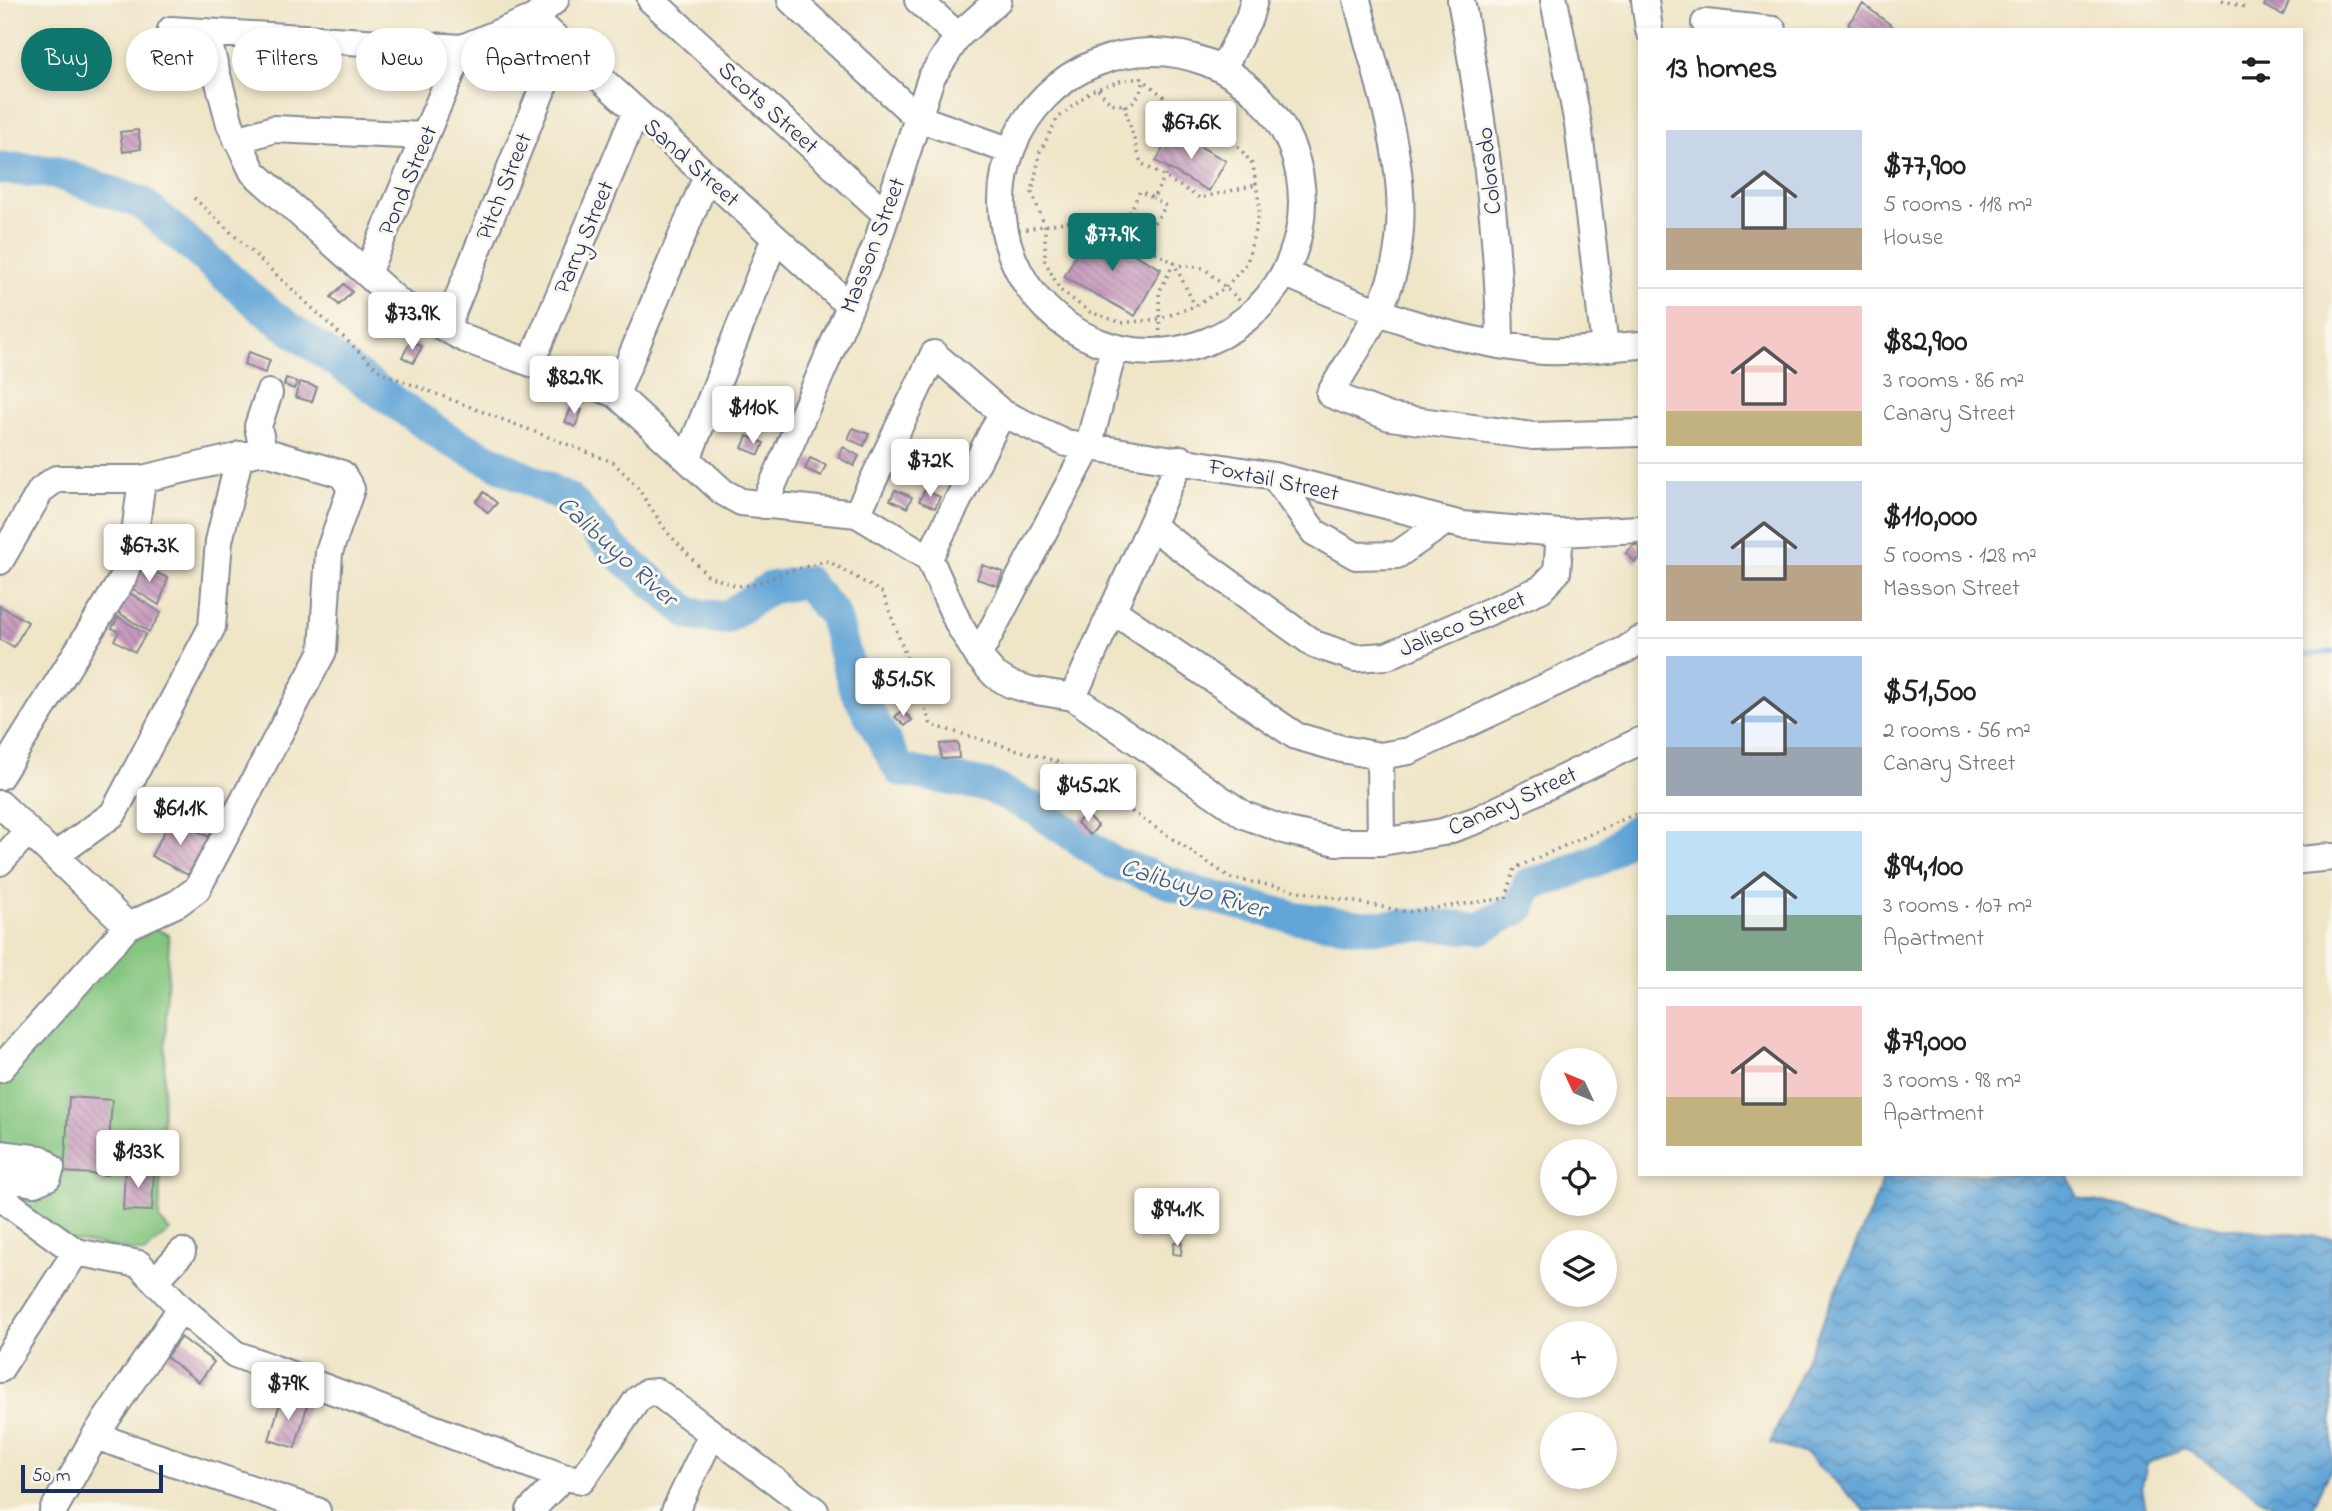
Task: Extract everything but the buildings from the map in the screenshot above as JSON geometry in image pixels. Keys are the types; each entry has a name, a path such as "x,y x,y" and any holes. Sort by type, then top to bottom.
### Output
{"street":[{"path":"510,28 534,18 555,0"},
{"name":"Scots Street","path":"651,0 886,214"},
{"path":"791,0 918,118 1010,151"},
{"path":"918,0 958,36"},
{"name":"Masson Street","path":"764,505 850,306 886,214 931,78 958,36 998,0"},
{"path":"1223,68 1249,18 1254,0"},
{"path":"1357,0 1399,180 1401,221 1394,271 1376,313 1330,394 1390,417 1507,433 1533,436 1638,433"},
{"name":"Colorado","path":"1461,0 1486,136 1500,288 1500,345"},
{"path":"1554,0 1578,124 1605,347"},
{"path":"1645,0 1649,28"},
{"name":"Sand Street","path":"534,18 545,28"},
{"path":"1703,18 1761,28"},
{"path":"218,34 461,48"},
{"name":"Pond Street","path":"367,273 461,50"},
{"path":"1163,52 1194,57 1223,68 1246,83 1266,103 1286,132 1299,167 1302,202 1298,239 1284,273 1269,296 1250,316 1223,334 1193,346 1160,352 1114,348 1076,332 1043,306 1019,273 1005,233 1002,206 1004,178 1010,151 1028,117 1055,88 1087,66 1124,54 1163,52"},
{"path":"218,76 237,140 253,172 401,304 446,328 616,394 688,457 723,492 741,502 856,514 929,558 1002,413"},
{"name":"Pitch Street","path":"446,328 542,91"},
{"name":"Sand Street","path":"613,91 850,306"},
{"name":"Parry Street","path":"531,363 636,112"},
{"path":"237,140 274,129 425,136"},
{"path":"616,394 707,176"},
{"path":"688,457 775,238"},
{"path":"1284,273 1376,313 1450,336 1536,351 1638,345"},
{"path":"978,656 1088,448 1114,348"},
{"name":"Foxtail Street","path":"856,514 934,354 1002,413 1045,434 1088,448 1181,459 1274,476 1446,521 1560,533 1638,529"},
{"path":"56,856 113,814 212,626 219,541 251,453 269,393"},
{"path":"0,561 48,483 56,479 142,479 251,453 342,474 351,489 329,552 323,652 197,889 178,903 128,926 0,1069"},
{"path":"1073,697 1181,459"},
{"path":"1274,476 1314,532 1356,556 1397,555 1446,521"},
{"path":"0,776 123,578 133,549 142,479"},
{"name":"Jalisco Street","path":"1151,526 1314,644 1355,658 1387,656 1541,589 1557,572 1560,533"},
{"name":"Canary Street","path":"929,558 959,625 978,656 995,675 1010,684 1052,696 1073,697 1244,816 1313,838 1381,842 1410,840 1477,820 1638,742"},
{"path":"1112,610 1296,736 1380,756 1409,751 1625,650 1638,641"},
{"path":"1380,756 1381,842"},
{"path":"0,804 128,926"},
{"path":"0,862 28,831"},
{"path":"2303,860 2332,857"},
{"path":"0,1154 41,1159 51,1168 48,1177 34,1182 0,1177"},
{"path":"0,1197 76,1252 139,1264 181,1308 235,1353 563,1477 582,1480 636,1400 646,1392 657,1392 806,1508"},
{"path":"0,1369 76,1252"},
{"path":"156,1280 182,1252"},
{"path":"53,1511 95,1436 181,1308"},
{"path":"675,1511 712,1434"},
{"path":"95,1436 317,1511"},
{"path":"530,1511 563,1477"}],"path":[{"path":"2222,0 2248,8"},
{"path":"1141,78 1196,123 1238,146 1253,165 1260,209 1247,263 1225,288 1195,306 1159,318 1122,323 1090,312 1060,290 1045,261 1045,226 1031,193 1040,152 1057,119 1098,89 1122,80 1141,78"},
{"path":"1098,89 1110,103 1129,106 1139,95 1144,81"},
{"path":"1124,105 1141,163 1200,198 1256,185"},
{"path":"1189,141 1201,110"},
{"path":"1153,198 1169,169"},
{"path":"1140,191 1166,206 1149,230 1139,223 1127,218 1140,191"},
{"path":"194,198 382,373 613,461 635,484 667,531 708,576 738,586 753,585 786,572 828,561 883,593 931,724 1056,761 1231,877 1408,912 1506,898 1515,868 1638,813"},
{"path":"1005,233 1092,217 1174,263 1204,268 1250,316"},
{"path":"1124,249 1139,223"},
{"path":"1160,352 1159,292 1174,263"},
{"path":"1174,263 1195,306"}],"green space":[{"path":"149,926 169,935 159,1219 170,1231 144,1253 61,1238 0,1193 0,1074 125,938"}],"water":[{"path":"1882,1176 2068,1176 2078,1198 2226,1228 2332,1238 2332,1466 2310,1511 2286,1511 2261,1499 2185,1448 2147,1463 2142,1486 2146,1511 1866,1511 1806,1454 1770,1443 1877,1196"}],"waterway":[{"name":"Calibuyo River","path":"0,168 54,172 142,203 271,315 447,439 570,500 613,549 690,614 725,618 770,588 806,582 834,615 854,686 900,770 989,786 1035,809 1112,862 1201,894 1292,917 1365,927 1422,925 1481,928 1520,907 1529,884 1560,876 1603,857 1638,829"},
{"path":"2303,655 2332,652"}]}
